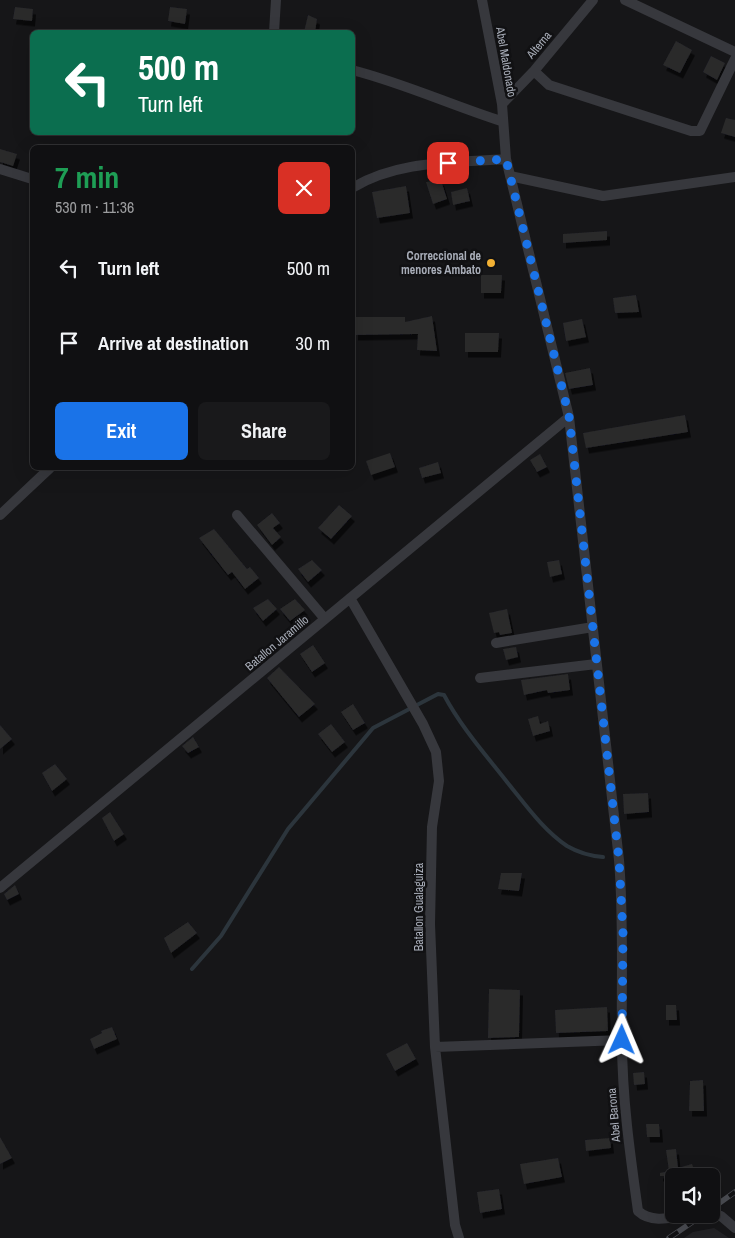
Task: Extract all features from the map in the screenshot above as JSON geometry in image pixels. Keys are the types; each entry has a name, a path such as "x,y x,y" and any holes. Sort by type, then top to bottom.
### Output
{"street":[{"path":"274,30 276,0"},
{"name":"Abel Maldonado","path":"482,0 502,104 501,121 506,159"},
{"name":"Alterna","path":"502,104 534,71 593,0"},
{"path":"625,0 735,52"},
{"path":"534,71 549,85 691,132 700,131 735,59"},
{"path":"355,71 391,80 464,109 501,121"},
{"path":"355,187 382,174 410,166 506,159"},
{"name":"Abel Barona","path":"506,159 569,416 619,860 623,932 622,1040 626,1124 638,1211 642,1215 656,1219 665,1218"},
{"path":"0,169 30,178"},
{"path":"510,176 603,196 735,177"},
{"name":"Batallon Jaramillo","path":"0,888 569,416"},
{"path":"0,515 48,470"},
{"path":"237,515 325,619"},
{"name":"Batallon Gualaguiza","path":"350,598 423,724 436,752 439,782 432,827 430,924 436,1047 455,1225 459,1238"},
{"path":"496,643 593,628"},
{"path":"480,678 596,664"},
{"path":"436,1047 622,1040"},
{"path":"720,1216 735,1228"}],"shaded area":[{"path":"714,1228 729,1238 684,1238 693,1232"}],"building":[{"path":"15,7 33,9 32,21 13,19"},
{"path":"170,7 187,9 185,24 168,21"},
{"path":"308,15 317,19 315,30 304,30"},
{"path":"676,41 692,50 680,73 663,65"},
{"path":"711,56 725,63 717,80 703,72"},
{"path":"726,118 735,120 735,137 721,133"},
{"path":"0,149 17,154 13,166 0,162"},
{"path":"441,180 447,199 433,204 426,182"},
{"path":"406,186 410,213 377,218 372,192"},
{"path":"467,188 470,201 453,205 451,192"},
{"path":"607,231 607,240 563,243 563,234"},
{"path":"481,275 502,275 501,293 481,293"},
{"path":"636,295 639,312 615,313 613,298"},
{"path":"432,316 437,351 417,350 418,334 355,335 355,317 405,317 405,322"},
{"path":"582,319 586,337 566,341 563,323"},
{"path":"465,333 499,333 498,352 465,352"},
{"path":"590,368 593,385 569,389 565,373"},
{"path":"685,415 688,432 586,448 583,433"},
{"path":"390,453 395,467 371,475 366,461"},
{"path":"540,454 547,467 537,472 530,460"},
{"path":"438,462 441,473 422,478 419,468"},
{"path":"339,505 352,516 331,539 318,528"},
{"path":"272,513 280,523 273,528 281,537 272,545 257,525"},
{"path":"214,529 247,569 250,567 259,578 245,589 232,572 228,575 199,538"},
{"path":"312,560 322,570 308,582 298,569"},
{"path":"559,560 562,574 550,577 547,562"},
{"path":"268,599 277,609 263,621 253,608"},
{"path":"295,599 305,610 290,621 280,609"},
{"path":"507,609 512,633 500,635 499,632 494,633 489,613"},
{"path":"313,645 325,663 312,672 300,654"},
{"path":"516,647 518,657 506,660 503,649"},
{"path":"279,667 315,704 299,717 267,678"},
{"path":"568,674 570,690 548,693 547,690 524,695 521,680"},
{"path":"353,704 365,723 353,730 341,712"},
{"path":"538,716 540,724 548,721 550,731 533,736 528,719"},
{"path":"331,724 345,742 332,752 318,734"},
{"path":"0,725 12,739 0,749"},
{"path":"193,737 199,747 188,753 182,746"},
{"path":"55,764 67,779 52,791 42,773"},
{"path":"648,793 649,812 624,814 623,794"},
{"path":"110,812 124,834 114,841 102,818"},
{"path":"501,873 522,873 519,891 498,889"},
{"path":"15,885 19,894 7,900 4,894"},
{"path":"188,922 197,933 171,953 164,938"},
{"path":"489,989 520,990 519,1037 488,1038"},
{"path":"666,1005 676,1005 677,1020 666,1020"},
{"path":"607,1007 608,1031 556,1033 555,1010"},
{"path":"112,1027 117,1039 94,1049 90,1039 102,1033 101,1031"},
{"path":"407,1043 416,1059 395,1071 386,1054"},
{"path":"644,1072 645,1084 634,1085 633,1073"},
{"path":"703,1080 704,1111 689,1111 690,1081"},
{"path":"646,1124 659,1124 660,1137 647,1137"},
{"path":"0,1137 12,1158 0,1164"},
{"path":"610,1138 611,1148 586,1151 585,1140"},
{"path":"676,1149 678,1168 669,1168 666,1150"},
{"path":"558,1158 562,1177 524,1184 520,1164"},
{"path":"692,1164 693,1168 678,1168"},
{"path":"665,1172 665,1176 660,1176 660,1173"},
{"path":"499,1189 502,1209 480,1213 477,1192"}],"waterway":[{"path":"192,969 221,936 288,829 373,728 438,694 444,695 474,740 542,825 558,840 576,851 603,857"}],"railway":[{"path":"720,1203 735,1192"},
{"path":"669,1238 691,1223"}],"place":[{"name":"Correccional de menores Ambato","path":"491,263"}],"route":[{"path":"448,163 506,159 569,416 619,860 623,932 622,1040"}]}
